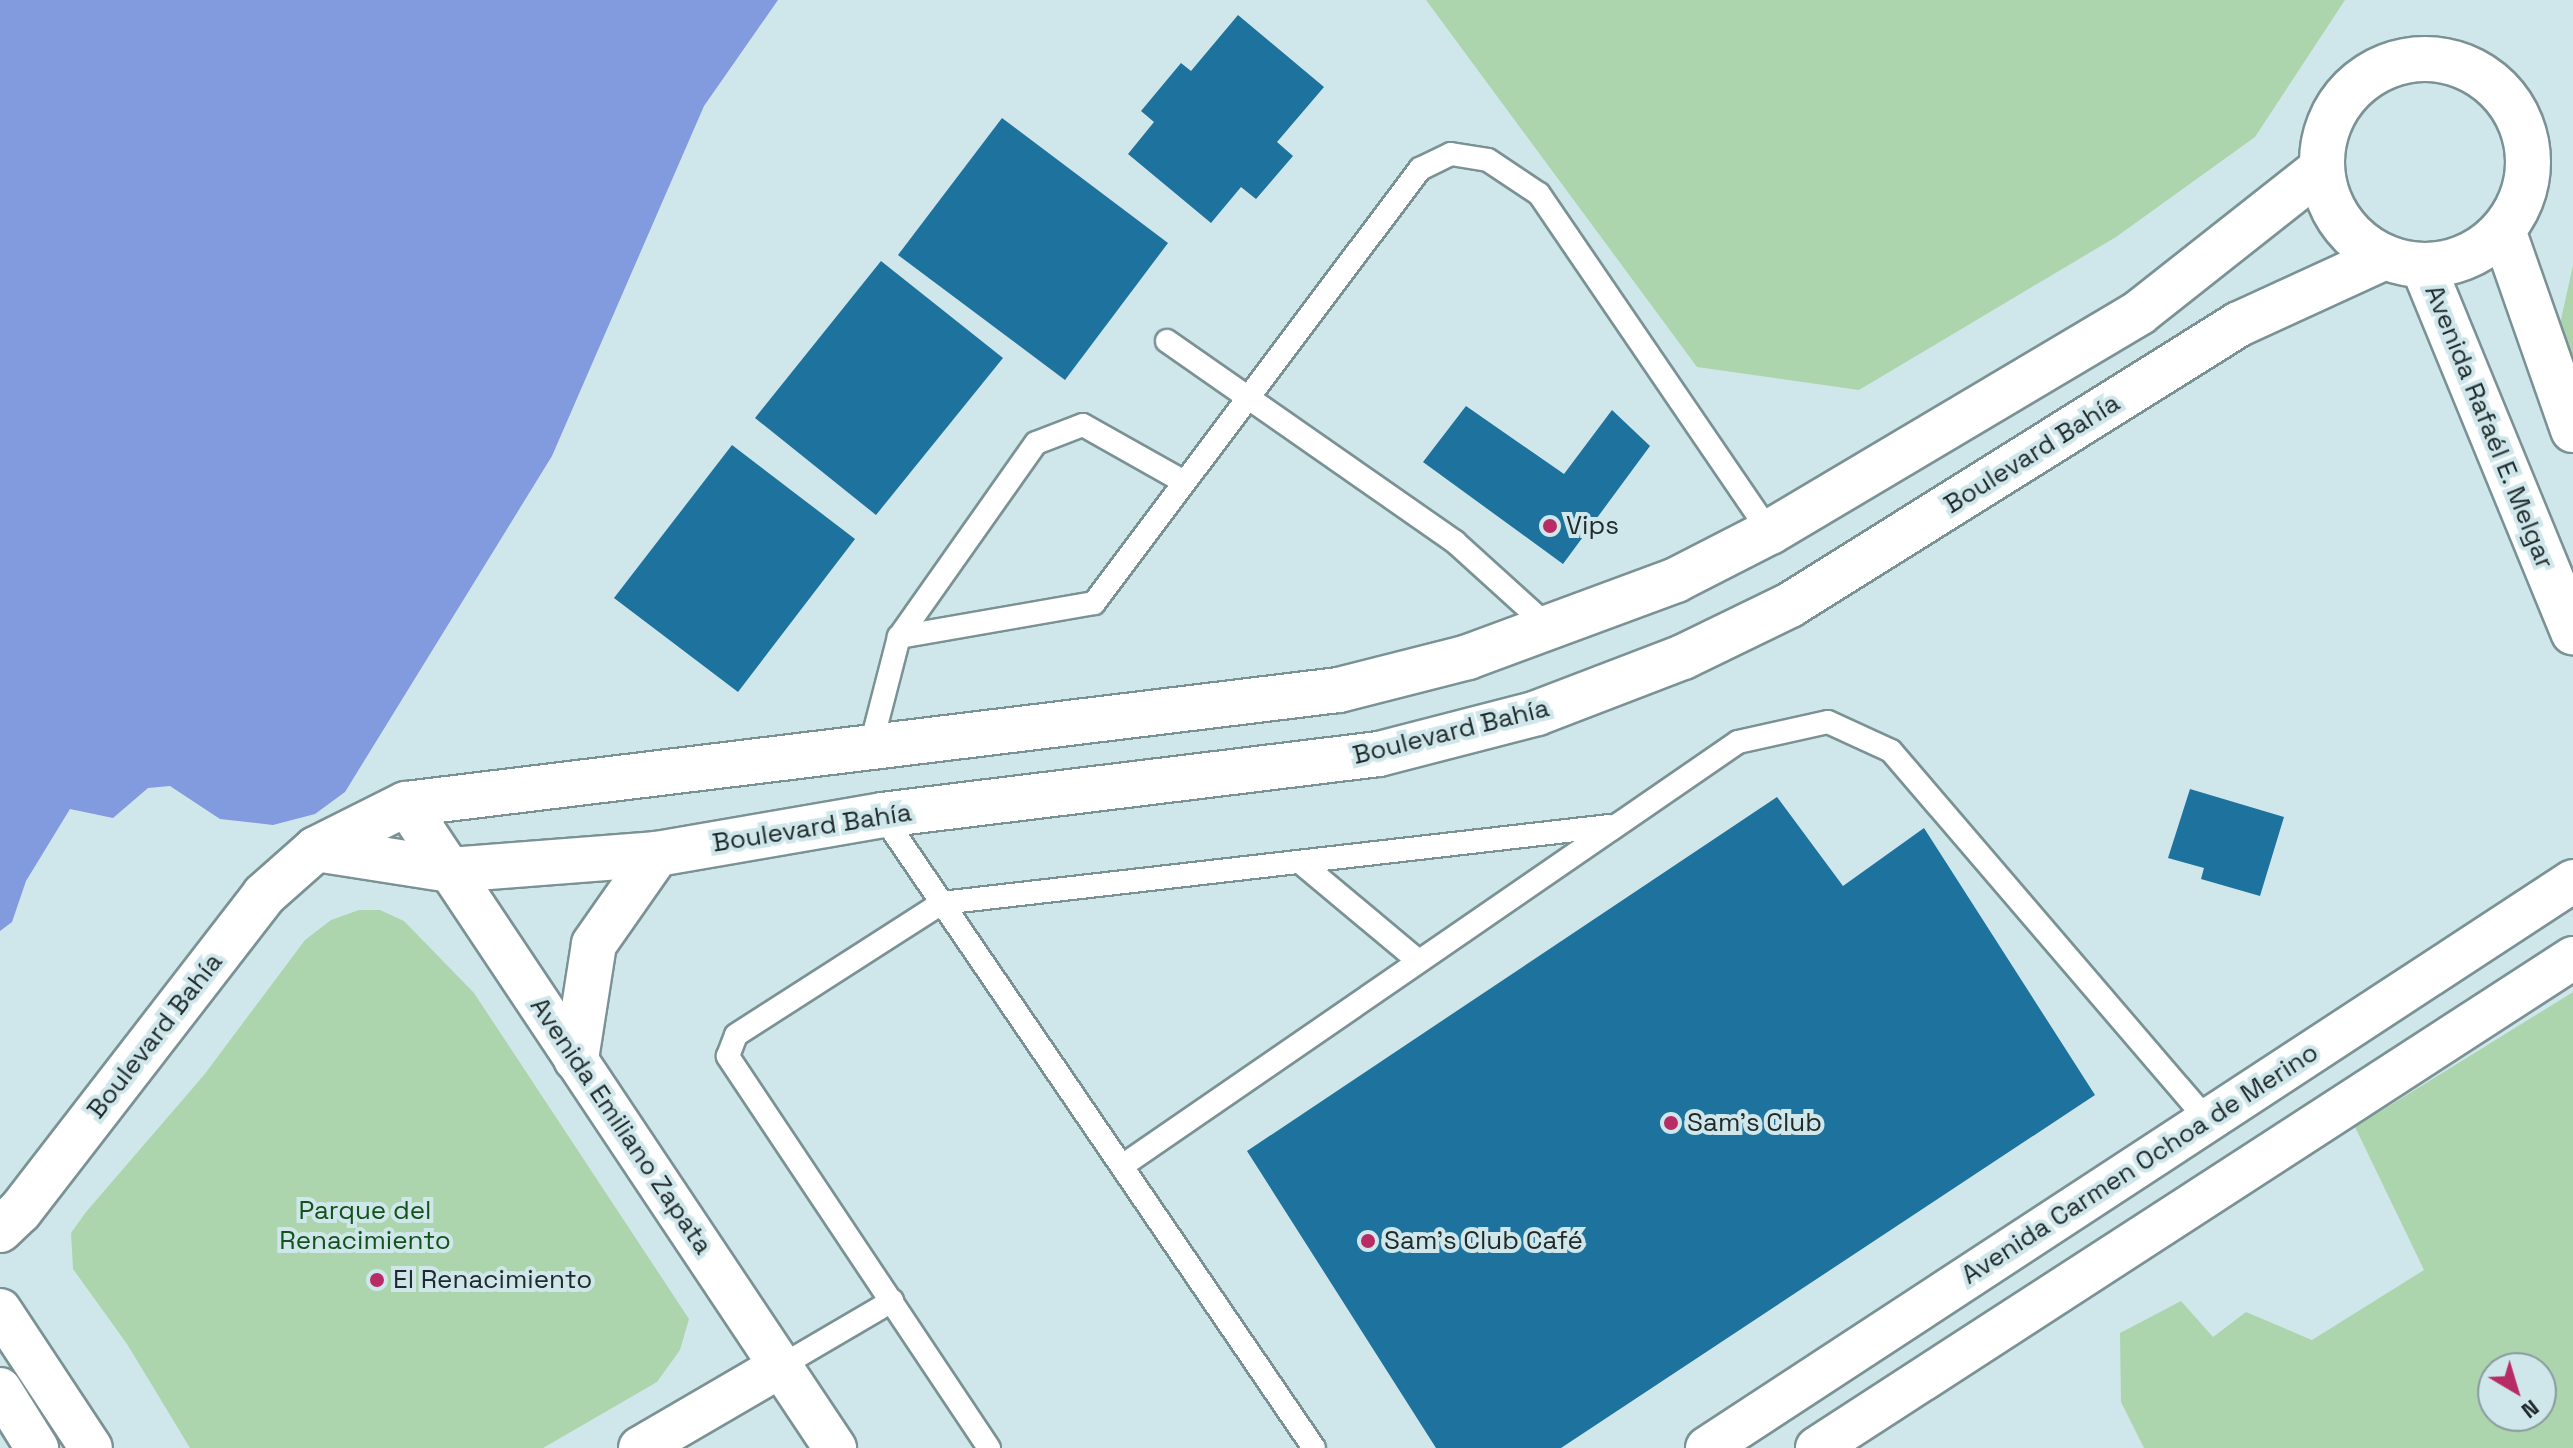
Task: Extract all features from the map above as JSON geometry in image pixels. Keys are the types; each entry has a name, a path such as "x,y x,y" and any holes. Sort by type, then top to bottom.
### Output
{"main road":[{"path":"2418,59 2459,64 2493,84 2518,116 2525,142 2523,195 2503,230 2480,250 2453,262 2403,262 2352,237 2330,206 2321,169 2326,129 2347,94 2379,70 2418,59"},
{"name":"Boulevard Bahía","path":"0,1230 20,1211 264,895 316,849 406,804 1339,690 1551,629 1676,580 1770,532 2140,312 2321,169"},
{"path":"2503,230 2573,430"},
{"name":"Boulevard Bahía","path":"316,849 450,870 657,854 882,815 1379,754 1537,713 1683,657 1790,605 2239,324 2403,262"},
{"name":"Avenida Rafaél E. Melgar","path":"2403,262 2573,632"},
{"path":"871,745 882,815"},
{"path":"576,1059 594,944 657,854"}],"street":[{"name":"Avenida Emiliano Zapata","path":"406,804 835,1448"},
{"name":"Avenida Carmen Ochoa de Merino","path":"1707,1448 2573,881"},
{"path":"1817,1448 2573,958"},
{"path":"2207,1120 2239,1175"},
{"path":"0,1310 91,1448"},
{"path":"640,1448 781,1366"},
{"path":"0,1389 37,1448"}],"lane":[{"path":"899,637 1094,603 1420,169 1451,154 1488,160 1539,194 1770,532"},
{"path":"1167,341 1455,542 1551,629"},
{"path":"871,745 899,637 1036,443 1083,425 1184,482"},
{"path":"1122,1166 1610,826 1738,742 1828,722 1891,751 2207,1120"},
{"path":"882,815 1314,1448"},
{"path":"989,1448 728,1056 729,1045 736,1035 942,903 1610,826"},
{"path":"1300,862 1417,960"},
{"path":"781,1366 892,1301"}],"green space":[{"path":"1426,0 2345,0 2255,137 2116,237 1859,390 1697,367"},
{"path":"2573,265 2573,357 2560,324"},
{"name":"Parque del Renacimiento","path":"359,910 380,910 404,921 474,993 689,1319 680,1350 657,1382 543,1448 190,1448 127,1344 73,1269 71,1233 86,1212 204,1075 305,940 331,920"},
{"path":"2573,992 2573,1448 2144,1448 2121,1402 2120,1333 2181,1301 2213,1337 2246,1312 2312,1340 2424,1270 2355,1127"}],"water":[{"path":"0,0 778,0 704,106 552,456 345,792 315,814 273,825 220,819 170,786 148,788 113,818 70,809 26,881 12,922 0,931"}],"building":[{"path":"1238,15 1324,87 1277,142 1293,156 1256,199 1241,187 1211,223 1128,154 1154,122 1141,111 1181,63 1191,71"},
{"path":"1002,118 1168,243 1065,380 898,255"},
{"path":"881,261 1003,358 876,515 755,418"},
{"path":"1466,406 1564,474 1612,410 1650,446 1563,564 1423,462"},
{"path":"732,445 855,539 738,692 614,598"},
{"path":"2190,789 2284,817 2260,896 2201,879 2204,868 2168,858"},
{"name":"Sam's Club","path":"1777,797 1843,886 1924,828 2095,1095 1561,1448 1436,1448 1247,1151"}],"place":[{"name":"Vips","path":"1550,526"},
{"name":"Sam's Club","path":"1671,1123"},
{"name":"Sam's Club Café","path":"1368,1241"},
{"name":"El Renacimiento","path":"377,1280"}]}
